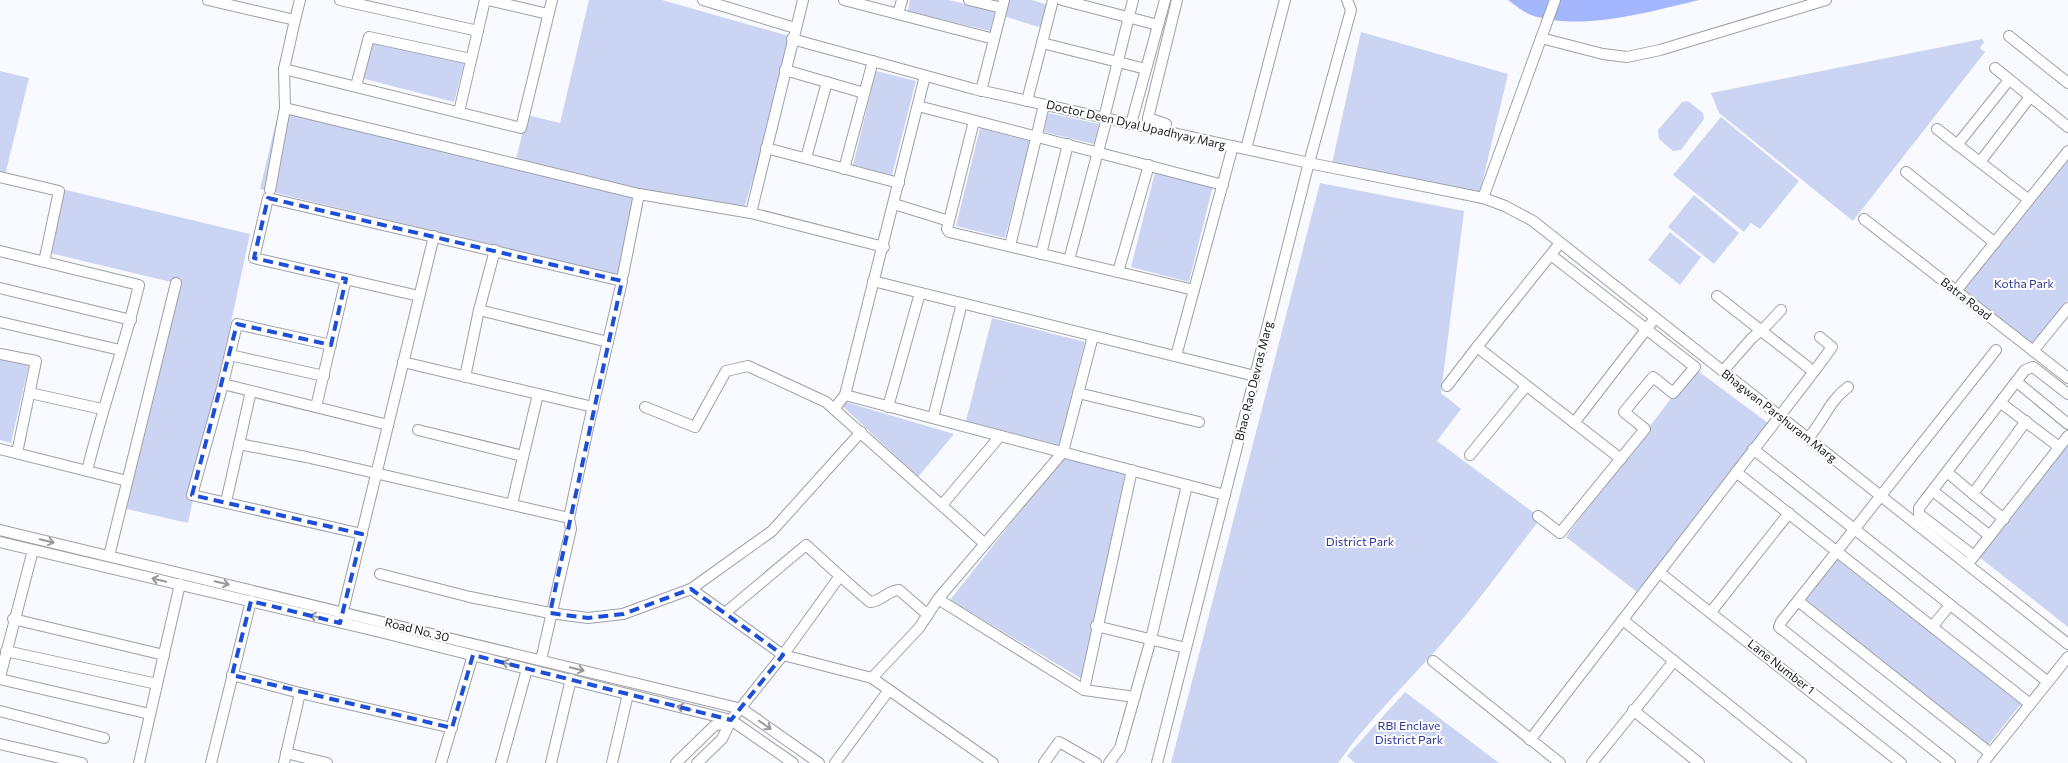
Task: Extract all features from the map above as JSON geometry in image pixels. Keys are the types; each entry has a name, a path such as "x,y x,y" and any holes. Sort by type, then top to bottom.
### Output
{"street":[{"path":"208,0 295,20"},
{"path":"270,190 285,108 284,69 300,0"},
{"path":"340,0 478,31"},
{"path":"459,112 487,0 548,14"},
{"path":"284,69 521,128 552,0"},
{"path":"703,0 795,28"},
{"path":"750,213 784,70 803,0"},
{"path":"898,14 902,0"},
{"path":"970,0 1003,4 982,91"},
{"path":"1027,101 1053,0"},
{"path":"1062,0 1158,25"},
{"path":"1069,260 1098,152 1133,0"},
{"path":"1131,124 1164,0"},
{"path":"1177,0 1148,118 1156,122 1247,146 1286,0"},
{"name":"Bhao Rao Devras Marg","path":"1157,763 1309,163 1351,10 1347,0"},
{"path":"1483,198 1555,0"},
{"path":"1541,38 1603,54 1627,57 1660,50 1826,0"},
{"path":"849,1 994,39"},
{"path":"2009,36 2068,83"},
{"path":"356,86 369,37 471,59"},
{"name":"Doctor Deen Dyal Upadhyay Marg","path":"792,39 982,91 1233,146 1247,146 1309,163 1483,198"},
{"path":"1042,43 1146,70"},
{"path":"844,168 873,61"},
{"path":"1995,68 2068,127"},
{"path":"784,70 864,93"},
{"path":"834,409 846,395 925,76"},
{"path":"1957,145 2009,80"},
{"path":"806,158 827,82"},
{"path":"1980,162 2030,97"},
{"path":"1010,246 1044,104"},
{"path":"918,106 1223,185"},
{"path":"285,108 639,194 750,213 884,247"},
{"path":"974,120 947,229 951,232 1194,290"},
{"path":"1937,129 2029,200"},
{"path":"1041,254 1068,144"},
{"path":"1176,356 1233,146"},
{"path":"766,148 899,183"},
{"path":"1956,291 2068,151"},
{"path":"1118,272 1149,165"},
{"path":"1906,172 1995,243"},
{"path":"0,177 59,191 44,262"},
{"path":"623,275 639,194"},
{"path":"419,296 254,258 268,198 622,281 593,407 570,518 571,529 550,613 541,660"},
{"name":"Bhagwan Parshuram Marg","path":"1483,198 1505,206 1534,221 2068,644"},
{"path":"894,204 949,221"},
{"name":"Batra Road","path":"1864,219 2068,378"},
{"path":"341,618 434,236"},
{"path":"1447,386 1560,242"},
{"path":"465,376 479,310 495,250"},
{"path":"0,251 138,285 130,320 102,409 87,472"},
{"path":"1551,254 1695,367"},
{"path":"316,407 346,279"},
{"path":"873,282 1255,376"},
{"path":"109,556 176,283"},
{"path":"0,288 130,320"},
{"path":"888,406 920,293"},
{"path":"1717,296 1808,368"},
{"path":"933,418 962,304"},
{"path":"2033,351 2068,308"},
{"path":"479,310 608,342"},
{"path":"1722,371 1781,310"},
{"path":"1574,423 1655,318"},
{"path":"0,322 120,350"},
{"path":"331,346 237,324 192,495 362,534"},
{"path":"872,678 919,628 938,600 1062,452 1093,336"},
{"path":"1530,740 1832,347 1820,337"},
{"path":"1477,347 1621,459"},
{"path":"1950,763 1782,632 1779,627 1781,622 1996,350"},
{"path":"0,354 36,361 17,453"},
{"path":"230,355 324,376"},
{"path":"1538,516 1560,533 1645,429 1624,412 1653,378 1673,393 1704,356"},
{"path":"403,362 593,407"},
{"path":"645,407 695,427 726,371 748,366 826,402 985,544"},
{"path":"1974,556 1918,512 2025,370 2033,367 2068,394"},
{"path":"2017,382 2068,424"},
{"path":"222,384 388,425"},
{"path":"1470,456 1526,386"},
{"path":"1808,438 1819,424 1833,399 1848,387"},
{"path":"226,502 251,391"},
{"path":"1078,393 1199,422"},
{"path":"30,394 102,409"},
{"path":"512,504 538,394"},
{"path":"846,395 1225,495"},
{"path":"2001,403 2059,448"},
{"path":"1973,494 2026,421"},
{"path":"418,430 524,456"},
{"path":"380,574 470,597 550,613 588,618 623,614 691,589 772,532 861,432"},
{"path":"942,505 1000,436"},
{"path":"1968,565 2068,436"},
{"path":"239,444 376,473 570,518"},
{"path":"0,449 127,481"},
{"path":"1753,449 2048,682"},
{"path":"1084,690 1096,626 1132,470"},
{"path":"1736,472 2030,704"},
{"path":"1947,472 2004,519"},
{"path":"1109,763 1120,748 1151,639 1187,485"},
{"path":"1933,491 1990,536"},
{"path":"1711,612 1788,513"},
{"name":"Road No. 30","path":"0,530 109,556 473,655 731,720 793,763"},
{"name":"Road No. 30","path":"0,542 251,601 541,660 742,709 819,763"},
{"path":"725,613 806,545 870,602 875,602 894,590 899,590 928,615"},
{"path":"33,550 13,619 0,678 150,714"},
{"name":"Lane Number 1","path":"1660,573 1901,763"},
{"path":"698,763 722,740 731,720 742,709 783,655 840,576"},
{"path":"139,763 180,584"},
{"path":"691,589 783,655 872,678 993,763"},
{"path":"938,600 1084,690 1134,697"},
{"path":"211,763 251,601"},
{"path":"1798,601 1990,753"},
{"path":"1932,626 1950,605"},
{"path":"13,619 164,655"},
{"path":"1623,620 1801,763"},
{"path":"1096,626 1186,648"},
{"path":"6,651 157,684"},
{"path":"441,763 473,655"},
{"path":"1983,763 2068,657"},
{"path":"1433,661 1560,763"},
{"path":"1592,763 1674,661"},
{"path":"501,763 527,669"},
{"path":"232,675 300,693 452,728"},
{"path":"551,763 571,680"},
{"path":"835,763 889,690"},
{"path":"300,693 285,758 327,763"},
{"path":"612,763 628,694"},
{"path":"1633,710 1699,763"},
{"path":"0,711 104,738"},
{"path":"676,763 714,726 731,720"},
{"path":"1044,763 1059,742 1096,763"},
{"path":"0,744 82,763"}],"highlighted area":[{"path":"268,198 622,281 550,613 588,618 623,614 691,589 783,655 742,709 731,720 473,655 452,728 232,675 251,601 340,623 362,534 192,495 237,324 331,345 346,279 254,258"}],"green space":[{"path":"589,0 662,0 796,38 742,215 645,193 627,278 260,189 279,109 515,163 527,115 560,123"},
{"path":"910,0 949,0 995,11 990,31 908,11"},
{"path":"1007,0 1032,0 1048,5 1042,28 1003,16"},
{"path":"372,32 466,56 454,102 361,78"},
{"path":"1361,32 1508,74 1480,192 1331,168"},
{"path":"1982,39 1984,42 1980,48 1985,52 1853,221 1719,113 1711,93"},
{"path":"0,71 29,78 5,175 0,174"},
{"path":"876,71 916,81 892,175 853,165"},
{"path":"1688,101 1703,113 1704,119 1681,150 1673,151 1659,139 1658,130 1682,102"},
{"path":"1048,113 1099,124 1094,144 1044,132"},
{"path":"1721,117 1799,181 1760,229 1751,223 1744,232 1673,175"},
{"path":"980,128 1030,141 1005,238 956,226"},
{"name":"Kotha Park","path":"2068,159 2068,300 2032,345 1963,291"},
{"path":"1155,172 1213,186 1189,282 1131,267"},
{"name":"District Park","path":"1320,183 1464,211 1441,393 1461,409 1437,441 1541,518 1462,620 1364,729 1338,763 1171,763"},
{"path":"62,189 250,234 188,523 122,508 171,282 50,253"},
{"path":"1694,195 1739,233 1714,264 1668,227"},
{"path":"1670,232 1701,257 1680,285 1648,260"},
{"path":"992,318 1085,342 1059,445 966,421"},
{"path":"0,358 29,364 11,443 0,440"},
{"path":"1694,368 1768,423 1637,592 1566,537"},
{"path":"835,399 954,434 918,477"},
{"path":"2068,444 2068,627 1978,556"},
{"path":"1063,457 1125,473 1082,679 950,600"},
{"path":"1837,559 2021,704 1988,745 1804,601"},
{"name":"RBI Enclave District Park","path":"1405,692 1499,763 1355,763 1347,756"}],"water":[{"path":"1508,0 1699,0 1637,15 1571,22 1550,20 1531,15"}]}
